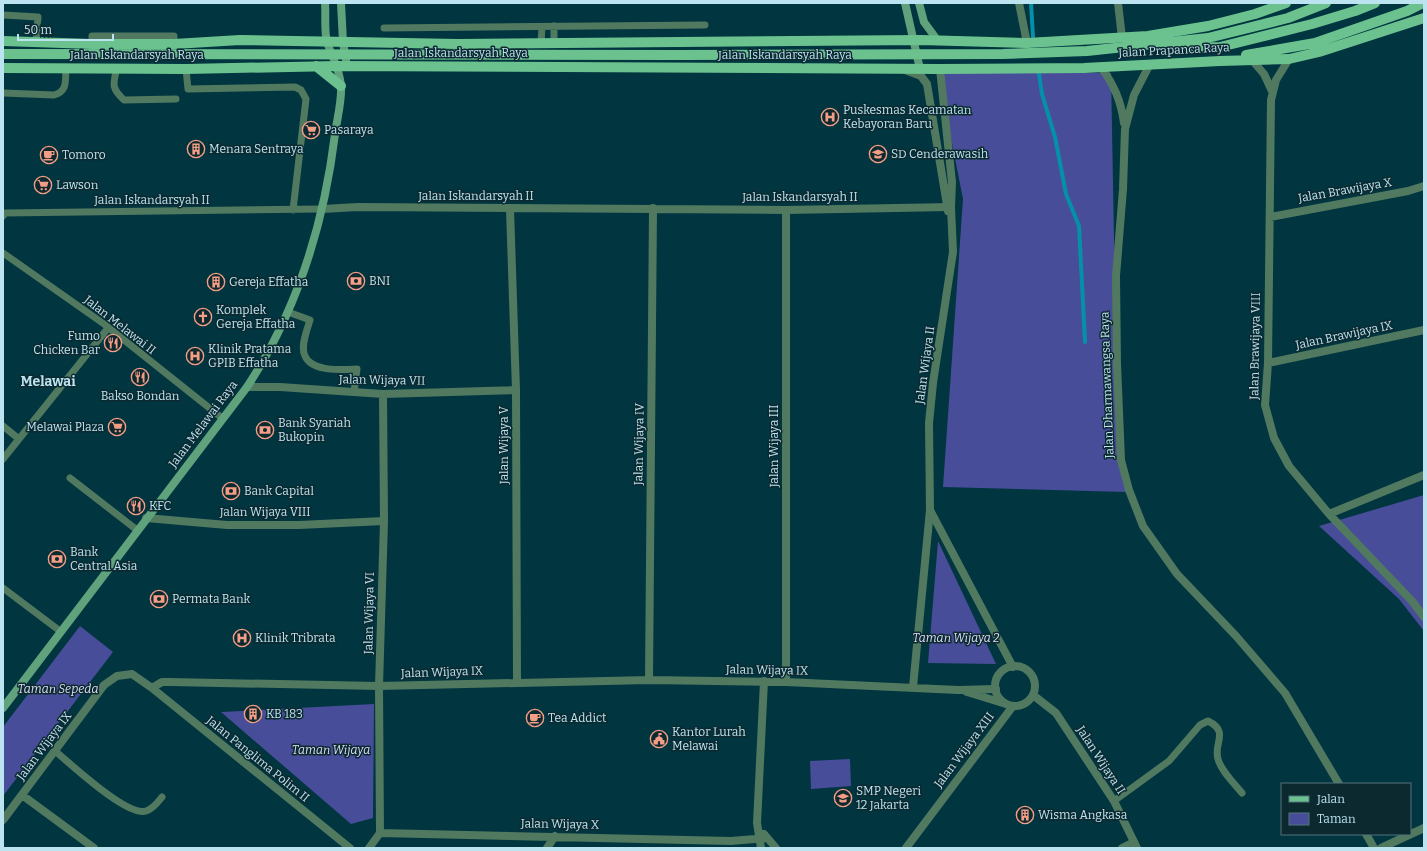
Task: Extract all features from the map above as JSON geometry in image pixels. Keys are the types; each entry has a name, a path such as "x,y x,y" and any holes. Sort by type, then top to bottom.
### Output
{"main road":[{"path":"326,3 327,41 342,66"},
{"path":"341,3 343,42 342,66"},
{"path":"904,3 920,69"},
{"path":"919,3 924,22 938,41"},
{"name":"Jalan Prapanca Raya","path":"914,40 1027,43 1148,36 1208,26 1255,14 1286,3"},
{"path":"3,54 695,55 995,54 1087,52 1208,38 1288,18 1326,3"},
{"path":"1148,36 1178,45 1195,48 1220,47 1312,24 1355,11 1375,3"},
{"path":"1252,57 1316,44 1407,11 1423,3"},
{"path":"1252,57 1289,59 1319,52 1424,18"},
{"name":"Jalan Iskandarsyah Raya","path":"3,41 92,44 174,44 240,40 554,43 914,40"},
{"name":"Jalan Prapanca Raya","path":"920,69 1101,67 1220,61 1252,57"},
{"path":"316,66 341,86"},
{"name":"Jalan Iskandarsyah Raya","path":"3,68 342,66 920,69"},
{"name":"Jalan Melawai Raya","path":"3,708 60,631 247,387 264,361 288,312 301,281 322,209 332,164 342,66"}],"street":[{"path":"1019,3 1027,43"},
{"path":"1118,3 1122,38"},
{"name":"Jalan Brawijaya VIII","path":"1252,57 1264,74 1272,91"},
{"name":"Jalan Brawijaya VIII","path":"1289,59 1276,80 1272,91 1268,363 1265,405 1274,438 1289,466 1329,514 1396,584 1424,617"},
{"name":"Jalan Dharmawangsa Raya","path":"1150,64 1134,94 1125,130 1123,190 1116,276 1121,460 1129,490 1144,526 1177,574 1236,636 1285,693 1338,783"},
{"name":"Jalan Dharmawangsa Raya","path":"1101,67 1111,80 1118,96 1125,130"},
{"name":"Jalan Wijaya II","path":"901,69 921,76 927,84 952,226 953,252 932,382 929,423 930,510 913,687"},
{"name":"Jalan Wijaya II","path":"940,69 952,182 948,207"},
{"name":"Jalan Brawijaya X","path":"1270,217 1408,191 1424,186"},
{"name":"Jalan Iskandarsyah II","path":"322,209 358,207 786,210 948,207"},
{"name":"Jalan Wijaya IV","path":"649,680 653,208"},
{"name":"Jalan Wijaya V","path":"510,209 516,390 517,682"},
{"name":"Jalan Wijaya III","path":"786,210 786,682"},
{"name":"Jalan Brawijaya IX","path":"1268,363 1423,333"},
{"name":"Jalan Wijaya VII","path":"247,387 280,387 383,394 516,390"},
{"name":"Jalan Wijaya VI","path":"380,832 379,686 384,521 383,394"},
{"path":"1329,514 1424,475"},
{"name":"Jalan Wijaya II","path":"930,510 1013,666"},
{"name":"Jalan Wijaya VIII","path":"146,518 227,525 299,525 384,521"},
{"path":"1013,666 1024,669 1032,676 1035,687 1033,695 1024,703 1010,705 1000,699 996,689 996,681 1000,674 1013,666"},
{"name":"Jalan Wijaya IX","path":"3,820 104,686 117,676 132,674 152,688 162,682 379,686 649,680 764,681 958,690 996,689"},
{"path":"764,681 757,823 762,842 776,848"},
{"name":"Jalan Panglima Polim II","path":"152,688 350,848"},
{"name":"Jalan Wijaya IX","path":"958,690 1010,705"},
{"name":"Jalan Wijaya II","path":"1033,695 1056,713 1114,801 1136,845"},
{"name":"Jalan Wijaya XIII","path":"906,848 1010,705"},
{"path":"22,795 94,848"},
{"path":"1411,834 1424,828"},
{"path":"369,848 380,832"},
{"name":"Jalan Wijaya X","path":"380,832 556,836 728,845 762,842"},
{"path":"1367,835 1374,848"},
{"path":"1381,848 1409,835"},
{"path":"547,848 556,836"},
{"path":"1122,848 1136,845"}],"lane":[{"path":"3,15 38,17 36,42"},
{"path":"384,28 705,25"},
{"path":"541,43 542,26"},
{"path":"554,26 554,43"},
{"path":"3,93 54,95 61,93 65,88 66,68"},
{"path":"117,68 113,84 116,92 124,100 176,99"},
{"path":"186,68 188,89 295,87 301,90 306,99 293,210"},
{"name":"Jalan Iskandarsyah II","path":"3,216 5,213 322,209"},
{"name":"Jalan Melawai II","path":"3,252 108,328 222,418"},
{"path":"288,312 310,320 304,345 304,355 307,360 320,368 341,370 357,369 354,392"},
{"path":"3,459 108,328"},
{"path":"3,426 19,439"},
{"path":"70,478 138,530"},
{"path":"3,588 60,631"},
{"path":"1114,801 1169,761 1200,725 1208,721 1216,725 1220,732 1217,754 1218,761 1242,793"},
{"path":"55,751 114,799 130,809 138,812 146,811 162,797"}],"green space":[{"path":"938,72 1111,73 1118,459 1127,492 943,487 963,199"},
{"path":"1424,495 1424,631 1399,599 1319,526"},
{"name":"Taman Wijaya 2","path":"938,541 996,664 928,663"},
{"name":"Taman Sepeda","path":"80,626 113,652 3,796 3,727"},
{"name":"Taman Wijaya","path":"374,704 373,818 351,824 221,712"},
{"path":"850,759 851,786 811,789 810,761"}],"waterway":[{"path":"1031,3 1033,37"},
{"path":"1039,74 1042,94 1055,137 1066,194 1079,226 1085,342"}],"place":[{"name":"Puskesmas Kecamatan Kebayoran Baru","path":"830,117"},
{"name":"Pasaraya","path":"311,130"},
{"name":"Menara Sentraya","path":"196,149"},
{"name":"SD Cenderawasih","path":"878,154"},
{"name":"Tomoro","path":"49,155"},
{"name":"Lawson","path":"43,185"},
{"name":"BNI","path":"356,281"},
{"name":"Gereja Effatha","path":"216,282"},
{"name":"Komplek Gereja Effatha","path":"203,317"},
{"name":"Fumo Chicken Bar","path":"113,343"},
{"name":"Klinik Pratama GPIB Effatha","path":"195,356"},
{"name":"Bakso Bondan","path":"140,377"},
{"name":"Melawai Plaza","path":"117,427"},
{"name":"Bank Syariah Bukopin","path":"265,430"},
{"name":"Bank Capital","path":"231,491"},
{"name":"KFC","path":"136,506"},
{"name":"Bank Central Asia","path":"57,559"},
{"name":"Permata Bank","path":"159,599"},
{"name":"Klinik Tribrata","path":"242,638"},
{"name":"KB 183","path":"253,714"},
{"name":"Tea Addict","path":"535,718"},
{"name":"Kantor Lurah Melawai","path":"659,739"},
{"name":"SMP Negeri 12 Jakarta","path":"843,798"},
{"name":"Wisma Angkasa","path":"1025,815"}],"district":[{"name":"Melawai","path":"48,381"}]}
